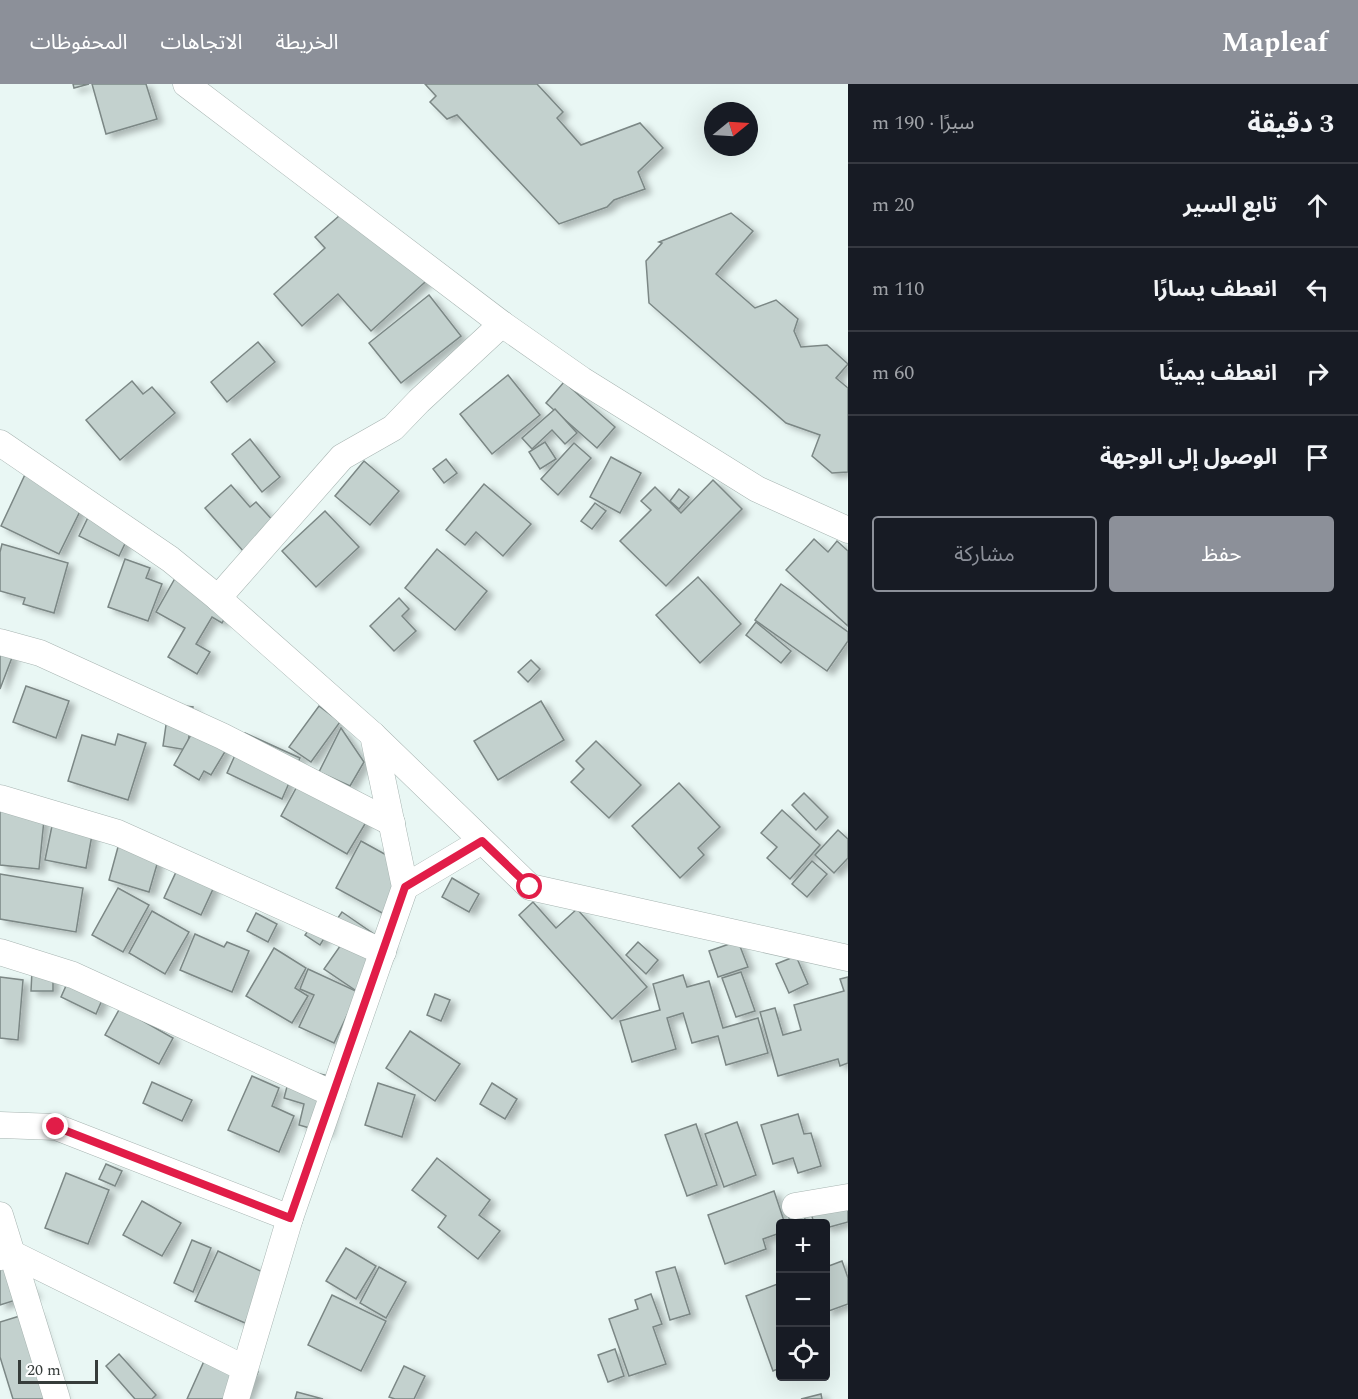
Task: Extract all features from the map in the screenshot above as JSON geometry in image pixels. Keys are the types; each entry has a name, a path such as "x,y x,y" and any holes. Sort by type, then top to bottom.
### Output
{"street":[{"path":"186,84 502,324 582,380 757,489 848,530"},
{"path":"218,598 342,458 393,428 502,324"},
{"path":"0,443 170,559 218,598 373,735 530,887 848,958"},
{"path":"0,642 40,653 211,731 392,823"},
{"path":"236,1399 290,1218 405,887 373,735"},
{"path":"0,798 118,833 383,952"},
{"path":"405,887 482,841"},
{"path":"0,952 73,975 333,1094"},
{"path":"0,1125 56,1127 290,1218"},
{"path":"795,1206 848,1197"},
{"path":"0,1215 6,1255 57,1399"},
{"path":"6,1255 244,1368"}],"building":[{"path":"73,84 89,84 74,88"},
{"path":"92,84 146,84 157,119 106,134"},
{"path":"425,84 537,84 563,112 557,118 581,145 640,123 663,148 638,172 645,189 614,200 607,207 559,224 457,115 447,119 430,102 436,96"},
{"path":"347,209 435,273 371,331 338,294 302,326 274,294 325,248 315,237"},
{"path":"731,213 753,231 716,274 755,308 776,300 798,319 794,331 801,347 827,345 848,364 836,378 848,388 848,472 832,473 812,456 820,435 786,423 649,303 646,261 662,243 659,242"},
{"path":"429,295 461,336 401,383 369,343"},
{"path":"258,342 275,362 227,402 211,382"},
{"path":"508,375 540,415 492,454 460,414"},
{"path":"132,381 143,394 152,387 175,413 120,460 86,420"},
{"path":"564,382 615,427 597,448 546,403"},
{"path":"555,409 577,433 565,444 552,430 532,449 522,438"},
{"path":"250,439 280,477 262,492 232,454"},
{"path":"545,442 556,459 540,469 529,452"},
{"path":"574,443 591,458 558,495 541,479"},
{"path":"611,457 641,473 620,513 590,497"},
{"path":"446,459 457,473 444,483 433,469"},
{"path":"364,461 399,491 370,525 335,496"},
{"path":"29,466 88,495 59,554 1,526"},
{"path":"713,480 742,509 666,586 620,541 651,510 641,501 655,487 681,513"},
{"path":"484,484 531,524 503,556 476,532 465,545 446,530"},
{"path":"231,485 250,507 256,502 276,524 244,552 205,508"},
{"path":"679,489 689,497 679,509 670,501"},
{"path":"595,503 606,511 592,529 581,521"},
{"path":"94,505 134,525 119,556 79,536"},
{"path":"325,511 359,547 316,587 282,551"},
{"path":"814,539 828,552 837,541 848,551 848,626 786,570"},
{"path":"2,544 68,563 54,613 23,604 25,598 0,591"},
{"path":"437,549 487,591 455,630 405,588"},
{"path":"125,559 150,568 146,578 162,584 148,621 108,607"},
{"path":"178,573 232,605 222,623 212,617 196,644 210,652 197,674 168,657 185,628 156,612"},
{"path":"698,577 741,624 700,663 656,615"},
{"path":"781,584 848,632 848,641 827,671 755,620"},
{"path":"399,598 409,609 402,616 416,631 394,651 370,626"},
{"path":"756,622 791,651 781,663 746,635"},
{"path":"0,650 13,655 0,689"},
{"path":"531,660 540,669 528,682 518,672"},
{"path":"26,686 69,701 56,738 13,722"},
{"path":"541,701 564,740 498,780 474,741"},
{"path":"169,704 193,707 187,750 163,746"},
{"path":"319,706 340,722 311,762 289,747"},
{"path":"196,726 229,745 211,775 204,771 199,780 174,765"},
{"path":"341,728 364,762 350,786 319,772"},
{"path":"245,733 300,758 282,799 227,773"},
{"path":"118,734 146,743 128,800 68,781 82,735 115,745"},
{"path":"596,741 641,785 609,818 571,782 584,769 576,761"},
{"path":"300,781 368,819 347,854 281,816"},
{"path":"679,783 720,827 698,848 704,855 680,878 632,826"},
{"path":"804,793 828,817 816,830 792,805"},
{"path":"0,805 45,810 39,869 0,865"},
{"path":"782,810 820,845 790,879 767,858 777,847 761,833"},
{"path":"54,816 94,824 86,868 45,860"},
{"path":"838,830 848,839 848,858 834,873 815,855"},
{"path":"121,836 162,847 149,892 109,880"},
{"path":"361,841 410,868 384,914 336,888"},
{"path":"183,857 220,874 201,915 164,898"},
{"path":"812,861 827,874 807,897 792,884"},
{"path":"0,874 83,888 76,932 0,919"},
{"path":"452,878 479,894 469,912 442,897"},
{"path":"118,888 149,905 123,952 92,935"},
{"path":"533,902 556,928 577,909 647,987 612,1019 519,915"},
{"path":"152,911 189,932 165,974 129,953"},
{"path":"342,912 390,945 358,992 324,969 343,942 328,932 320,945 305,935 319,915 333,925"},
{"path":"256,913 277,924 268,942 247,931"},
{"path":"195,934 224,947 227,942 249,951 232,992 180,970"},
{"path":"738,941 748,967 718,977 709,951"},
{"path":"638,942 658,960 646,974 626,955"},
{"path":"274,948 306,968 295,988 308,996 292,1023 246,996"},
{"path":"796,956 808,984 789,993 776,964"},
{"path":"74,968 109,984 96,1014 61,997"},
{"path":"308,969 358,992 334,1043 299,1027 314,995 300,989"},
{"path":"32,970 53,970 53,991 31,991"},
{"path":"741,972 755,1011 736,1017 722,978"},
{"path":"683,975 687,987 709,981 723,1028 758,1018 768,1053 726,1065 718,1036 692,1043 683,1013 667,1018 676,1049 632,1062 620,1021 660,1010 653,984"},
{"path":"0,977 23,980 18,1040 0,1038"},
{"path":"848,977 848,1063 840,1066 838,1059 778,1076 760,1012 775,1008 783,1035 801,1030 794,1005 844,991 840,979"},
{"path":"435,994 450,1000 441,1021 427,1015"},
{"path":"120,1008 173,1038 159,1064 105,1035"},
{"path":"410,1031 460,1064 435,1101 386,1068"},
{"path":"312,1072 341,1079 327,1133 299,1125 304,1104 284,1098 289,1079"},
{"path":"252,1076 279,1088 272,1106 294,1116 279,1152 228,1130"},
{"path":"152,1082 192,1100 182,1121 143,1103"},
{"path":"378,1083 415,1095 402,1137 365,1125"},
{"path":"492,1083 517,1099 505,1119 480,1104"},
{"path":"798,1114 804,1134 811,1133 821,1166 798,1173 793,1158 773,1164 761,1125"},
{"path":"737,1122 756,1175 724,1187 705,1134"},
{"path":"696,1124 717,1185 687,1196 665,1135"},
{"path":"437,1158 490,1200 479,1215 500,1231 478,1259 438,1227 446,1216 412,1190"},
{"path":"106,1164 122,1171 115,1186 99,1179"},
{"path":"66,1173 109,1190 88,1244 45,1228"},
{"path":"774,1191 783,1219 776,1219 776,1234 763,1239 766,1249 725,1264 708,1215"},
{"path":"797,1198 805,1219 789,1219 784,1203"},
{"path":"848,1199 848,1222 830,1227 830,1219 813,1219 810,1209"},
{"path":"142,1201 181,1223 162,1256 123,1235"},
{"path":"192,1240 211,1248 193,1292 174,1283"},
{"path":"346,1248 376,1266 356,1299 326,1281"},
{"path":"218,1251 267,1274 245,1323 195,1301"},
{"path":"0,1256 35,1294 0,1305"},
{"path":"842,1261 848,1278 848,1304 830,1311 830,1273 830,1266"},
{"path":"379,1267 406,1282 386,1318 360,1303"},
{"path":"675,1267 690,1314 670,1320 656,1272"},
{"path":"776,1285 776,1370 773,1371 746,1296"},
{"path":"651,1294 662,1324 653,1327 666,1364 629,1376 609,1319 638,1309 635,1300"},
{"path":"332,1295 386,1321 361,1371 308,1345"},
{"path":"36,1311 63,1399 13,1399 0,1357 0,1322"},
{"path":"615,1349 624,1376 608,1382 598,1355"},
{"path":"209,1350 258,1372 246,1399 187,1399"},
{"path":"119,1354 156,1395 152,1399 135,1399 106,1366"},
{"path":"404,1366 425,1376 414,1399 389,1397"},
{"path":"297,1392 323,1399 295,1399"},
{"path":"821,1394 822,1399 801,1399"}],"route":[{"path":"56,1127 290,1218 405,887 482,841 530,887"}]}
